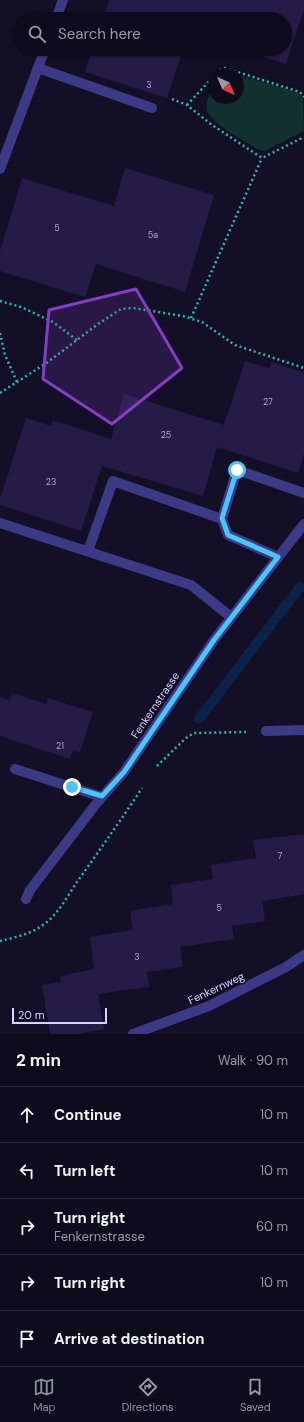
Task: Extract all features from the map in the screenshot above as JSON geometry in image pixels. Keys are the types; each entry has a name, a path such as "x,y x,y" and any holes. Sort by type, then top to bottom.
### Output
{"street":[{"path":"59,12 63,0"},
{"path":"0,169 42,56"},
{"path":"38,68 152,108"},
{"path":"278,557 228,535 222,518 237,470 304,492"},
{"path":"88,552 113,481 222,518"},
{"path":"0,523 191,585 231,618"},
{"name":"Fenkernstrasse","path":"26,898 30,890 102,796 124,772 214,640 304,524"},
{"path":"266,731 304,730"},
{"path":"15,769 102,796"},
{"name":"Fenkernweg","path":"133,1034 209,1006 286,967 304,955"}],"path":[{"path":"244,74 300,92 304,97"},
{"path":"187,105 208,82"},
{"path":"152,108 173,99 187,105 262,158"},
{"path":"191,318 262,158 304,137"},
{"path":"0,301 22,307 53,322 77,340"},
{"path":"0,393 48,362 121,309 133,308 191,318 202,322 235,345 304,368"},
{"path":"0,332 5,355 17,382"},
{"path":"156,767 186,738 194,733 266,731"},
{"path":"0,941 17,937 37,929 48,921 108,839 144,784"}],"highlighted area":[{"path":"136,289 182,368 112,424 43,379 49,310"}],"green space":[{"path":"244,77 297,92 303,99 304,131 265,151 261,151 232,134 211,118 207,110 208,100 208,104 244,104"}],"building":[{"path":"109,0 304,0 304,9 292,46 292,12 105,12"},
{"path":"91,56 181,56 167,98 85,72"},
{"path":"261,56 289,56 286,64"},
{"path":"125,168 214,195 185,292 96,264 85,297 0,271 0,251 22,178 114,206"},
{"path":"245,361 269,368 271,362 304,373 304,454 298,473 217,447 203,496 102,466 81,531 0,505 0,499 26,418 51,426 53,420 111,439 124,394 224,425"},
{"path":"12,693 46,704 48,698 93,712 80,752 73,750 70,759 0,736 0,697 10,700"},
{"path":"304,834 304,894 262,901 265,921 232,926 234,939 180,947 183,967 147,972 149,987 98,994 104,1029 79,1034 50,1034 42,985 61,982 60,976 94,969 90,937 133,930 130,911 173,904 171,885 213,879 211,865 256,858 253,840"}],"waterway":[{"path":"199,719 300,587"}],"route":[{"path":"72,787 102,796 124,772 214,640 278,557 228,535 222,518 237,470"}]}
